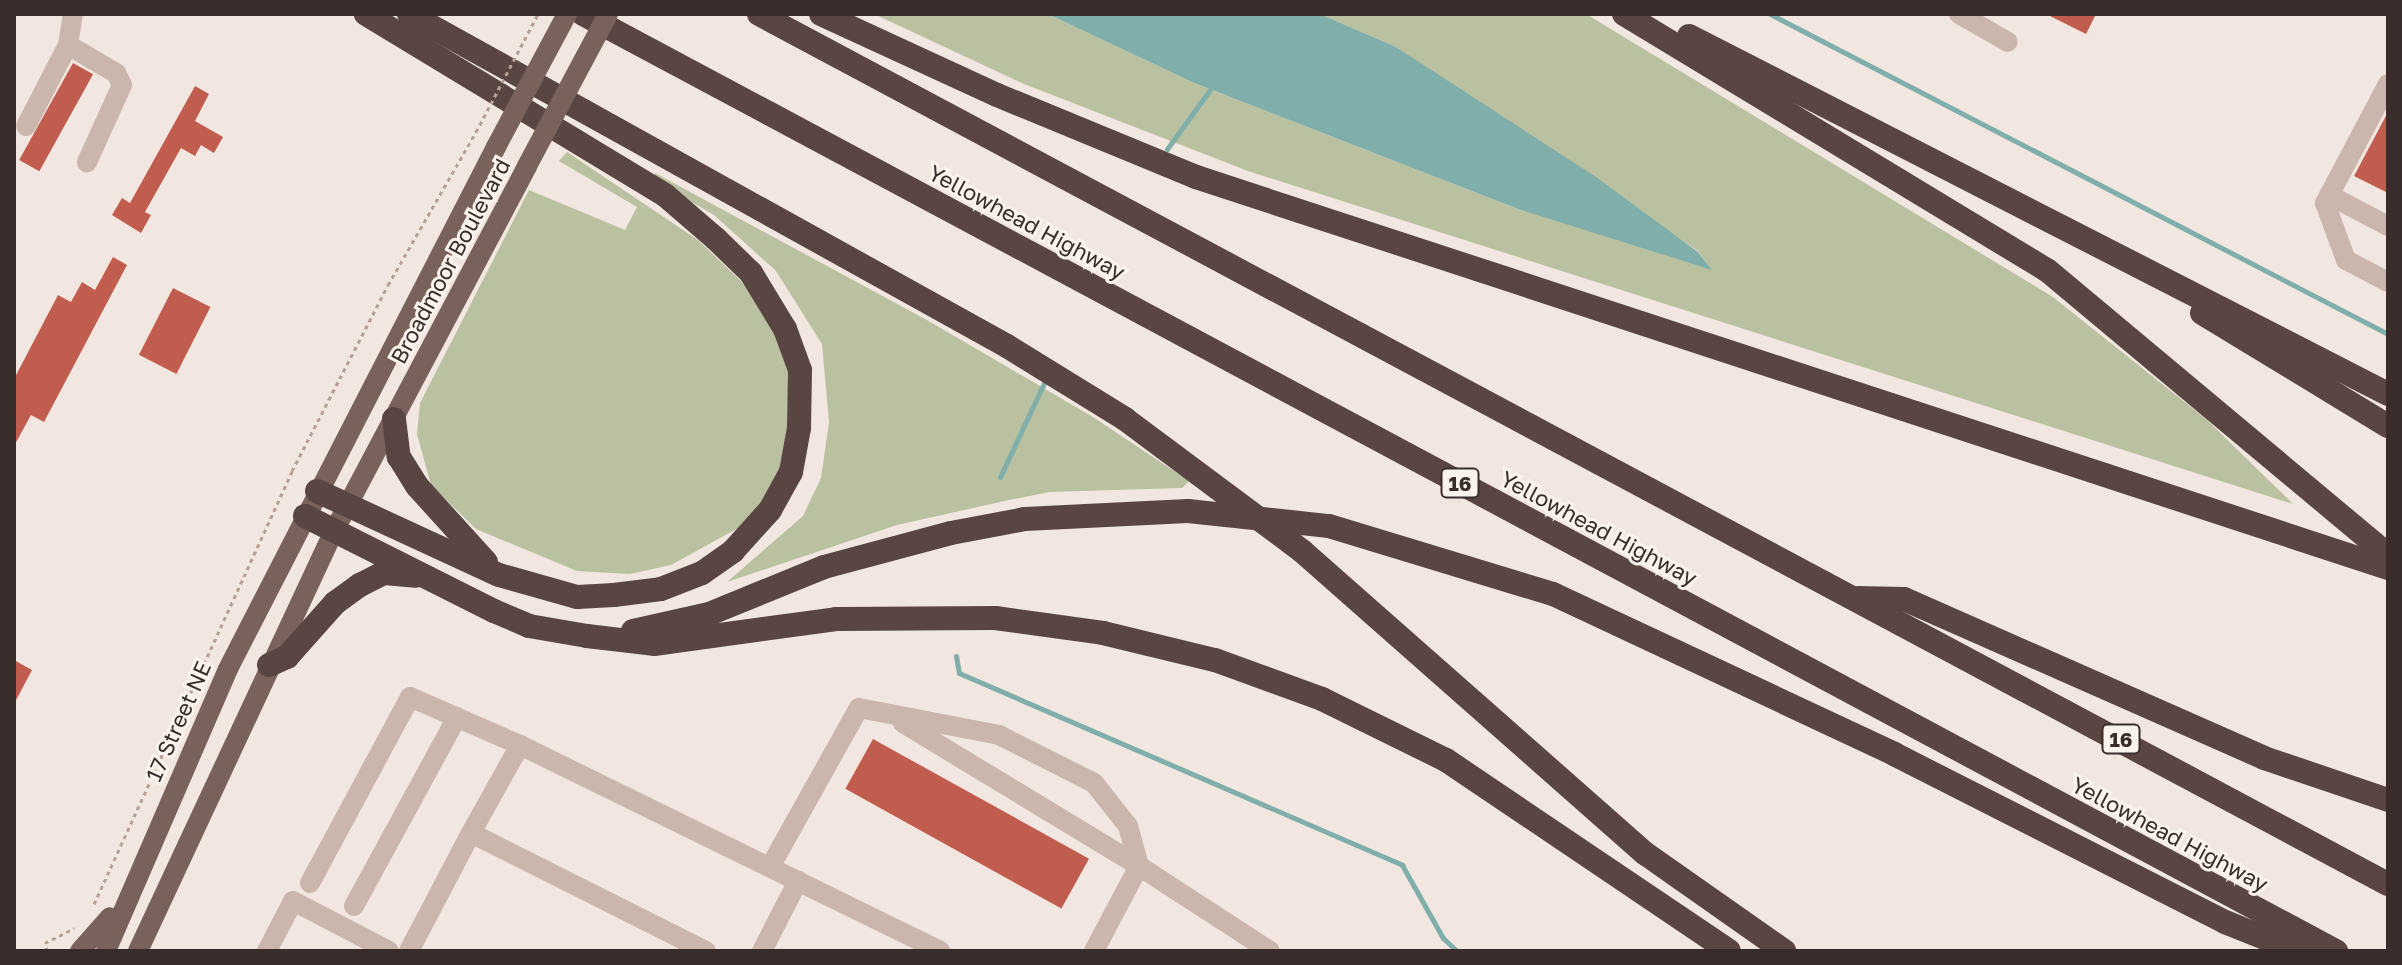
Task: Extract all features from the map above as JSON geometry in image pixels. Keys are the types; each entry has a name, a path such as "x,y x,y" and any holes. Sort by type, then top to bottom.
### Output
{"highway":[{"path":"317,491 499,575 577,597 661,589 702,573 733,551 770,510 791,472 800,370 785,329 751,273 665,195 366,14"},
{"path":"409,14 1007,346 1125,419 1302,551 1646,854 1784,951"},
{"name":"Yellowhead Highway","path":"583,14 2336,951"},
{"name":"16","path":"759,14 2388,884"},
{"path":"821,14 997,95 1196,177 2388,568"},
{"path":"1624,14 2047,270 2388,555"},
{"path":"1646,14 2388,394"},
{"path":"2071,231 2388,426"},
{"path":"394,419 399,457 417,486 499,575"},
{"path":"587,636 651,630 709,614 824,567 951,533 1025,519 1188,511 1329,526 1553,594 1894,754 2225,922 2297,951"},
{"path":"305,516 529,626 587,636 654,644 775,624 918,615 995,618 1103,633 1215,660 1322,699 1446,760 1729,951"},
{"path":"269,665 287,657 335,603 360,585 384,573 429,577"},
{"path":"1852,597 1904,599 2264,758 2388,800"}],"main road":[{"name":"Broadmoor Boulevard","path":"305,516 567,14"},
{"name":"Broadmoor Boulevard","path":"334,531 608,14"},
{"name":"17 Street NE","path":"106,951 129,891 228,669 305,516"},
{"path":"138,951 334,531"},
{"path":"80,951 129,891"}],"lane":[{"path":"26,126 68,45 73,14"},
{"path":"1959,14 2008,42"},
{"path":"68,45 116,73 122,85 87,162"},
{"path":"2388,84 2325,203 2346,260 2388,282"},
{"path":"2329,195 2388,226"},
{"path":"310,883 410,697 520,745 940,951"},
{"path":"770,867 859,708 999,735 1094,783 1128,826 1139,866 1094,951"},
{"path":"892,716 1139,866 1270,951"},
{"path":"354,906 457,717"},
{"path":"409,951 520,745"},
{"path":"471,833 706,951"},
{"path":"762,951 798,881"},
{"path":"267,951 293,901 389,951"}],"path":[{"path":"90,913 292,471 388,285 476,132 538,14"},
{"path":"47,951 45,943 85,919"}],"green space":[{"path":"874,14 1048,14 1192,82 1518,209 1711,269 1698,251 1396,47 1320,14 1586,14 2053,297 2206,419 2293,504 1248,171 1024,84"},
{"path":"567,152 698,240 744,284 770,319 788,366 791,397 783,464 749,522 671,565 630,574 577,571 476,529 431,485 417,434 420,403 529,190 625,230 637,207 559,161"},
{"path":"655,173 927,320 1093,417 1189,481 1182,488 1050,492 1009,500 897,525 727,582 803,516 821,478 829,422 822,344 776,271 714,215 654,180"}],"water":[{"path":"1048,14 1320,14 1396,47 1596,177 1698,252 1712,270 1518,209 1192,82"}],"building":[{"path":"2046,14 2096,14 2086,34"},
{"path":"73,63 93,74 39,171 19,160"},
{"path":"195,86 209,94 195,121 223,137 214,153 201,145 195,156 181,148 145,212 151,215 141,233 112,215 122,198 130,203"},
{"path":"2388,112 2388,193 2354,176"},
{"path":"113,257 127,265 44,422 31,415 14,446 14,379 58,295 71,302 82,282 95,290"},
{"path":"173,288 210,307 176,374 139,355"},
{"path":"14,660 32,670 14,704"},
{"path":"873,739 1089,859 1061,909 845,789"}],"waterway":[{"path":"1770,14 2388,334"},
{"path":"1167,149 1214,84"},
{"path":"1000,477 1046,379"},
{"path":"956,656 959,673 1402,865 1443,938 1457,951"}]}
